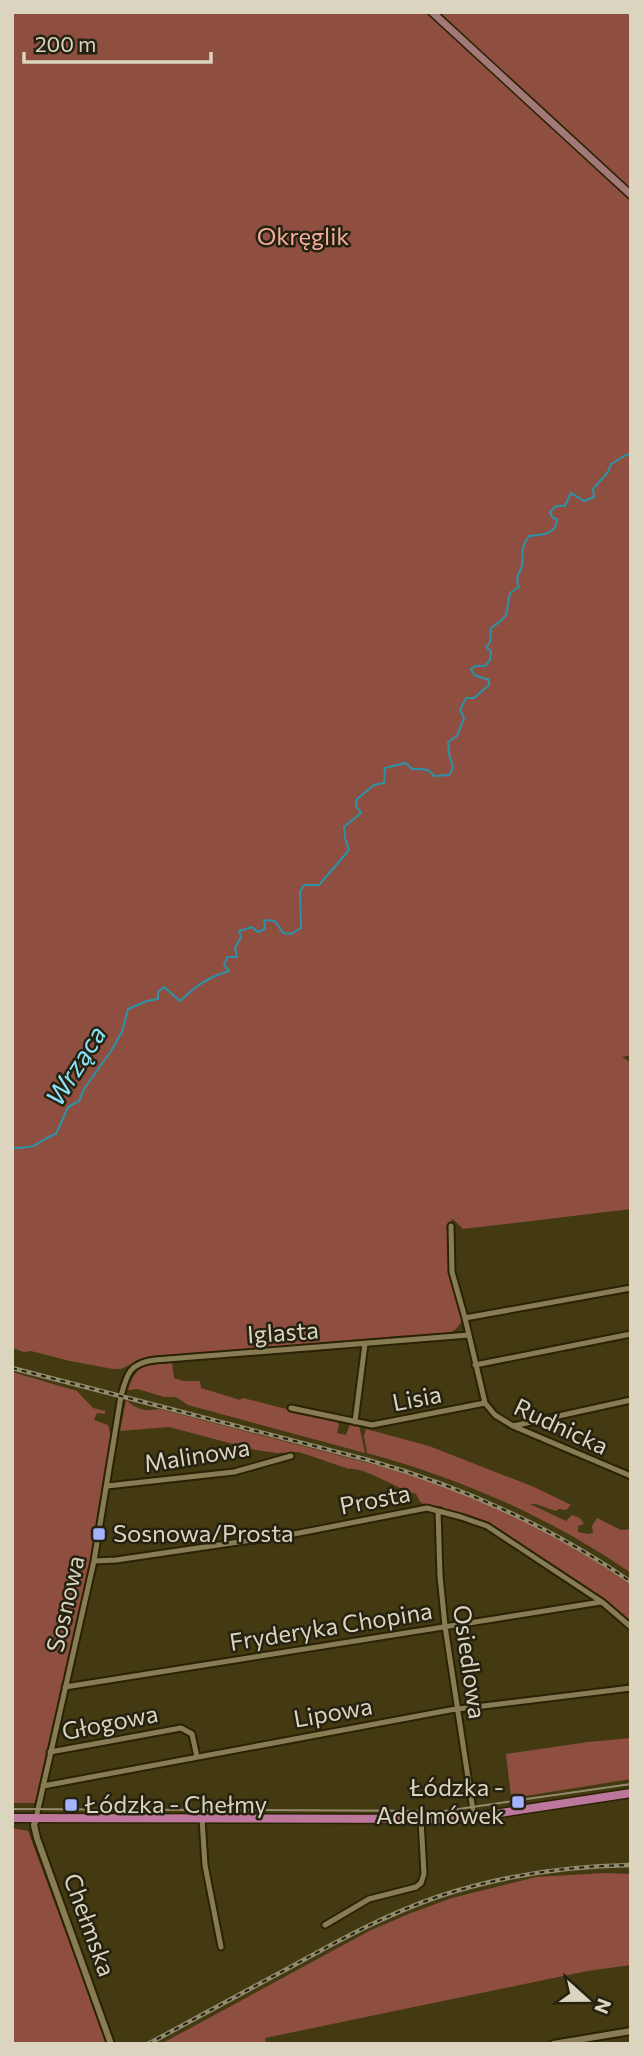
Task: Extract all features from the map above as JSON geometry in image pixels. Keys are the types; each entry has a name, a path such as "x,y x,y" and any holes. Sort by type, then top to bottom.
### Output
{"main road":[{"path":"432,12 631,195"},
{"path":"12,1818 421,1820 474,1817 631,1793"}],"street":[{"name":"Rudnicka","path":"451,1226 452,1272 466,1318 485,1403 495,1415 513,1426 631,1476"},
{"path":"466,1318 631,1288"},
{"path":"475,1365 631,1334"},
{"name":"Iglasta","path":"121,1396 128,1375 135,1366 144,1361 469,1335"},
{"name":"Lisia","path":"355,1422 365,1344"},
{"name":"Sosnowa","path":"36,1818 94,1561 121,1396"},
{"path":"513,1426 631,1400"},
{"name":"Lisia","path":"291,1408 372,1424 485,1403"},
{"name":"Malinowa","path":"107,1486 234,1472 291,1456"},
{"name":"Prosta","path":"94,1561 294,1534 421,1508 487,1526 603,1602 631,1627"},
{"name":"Osiedlowa","path":"438,1511 445,1626 474,1817"},
{"name":"Fryderyka Chopina","path":"65,1687 603,1602"},
{"name":"Lipowa","path":"43,1786 458,1710 631,1688"},
{"name":"Głogowa","path":"50,1752 181,1728 192,1734 197,1757"},
{"name":"Chełmska","path":"36,1818 37,1838 111,2044"},
{"path":"202,1819 204,1857 221,1947"},
{"path":"325,1925 369,1899 416,1887 421,1883 424,1874 421,1820"},
{"path":"553,2044 631,2031"}],"green space":[{"name":"Okręglik","path":"12,12 631,12 631,1055 622,1057 631,1063 631,1209 463,1229 453,1219 446,1226 449,1237 449,1270 462,1321 455,1330 445,1335 395,1336 355,1342 145,1357 121,1369 12,1348"},
{"path":"172,1363 174,1378 200,1381 201,1388 240,1400 243,1398 337,1420 337,1433 346,1435 350,1424 359,1425 365,1453 188,1405 176,1397 164,1397 138,1389 128,1390 139,1370 155,1364"},
{"path":"12,1372 77,1391 93,1408 105,1411 105,1414 97,1413 94,1420 108,1425 111,1437 91,1558 35,1803 12,1803"},
{"path":"126,1400 141,1409 159,1409 391,1469 449,1488 508,1513 579,1551 631,1584 631,1624 608,1602 491,1526 469,1515 421,1503 416,1494 372,1475 299,1452 256,1450 169,1427 120,1431"},
{"path":"366,1429 429,1446 534,1487 571,1505 566,1510 556,1511 530,1504 566,1521 572,1515 580,1518 584,1524 578,1526 578,1532 593,1533 592,1526 597,1518 621,1530 631,1529 631,1573 569,1534 504,1502 437,1475 367,1453 364,1436"},
{"path":"631,1738 631,1779 519,1797 518,1794 511,1796 506,1754"},
{"path":"12,1828 28,1831 107,2044 12,2044"},
{"path":"631,1874 631,1965 587,1971 265,2038 266,2044 161,2044 369,1931 411,1913 452,1898 536,1877"}],"waterway":[{"name":"Wrząca","path":"12,1149 33,1146 56,1134 68,1107 79,1101 84,1089 122,1032 128,1009 158,999 158,992 164,987 180,1001 214,976 229,971 224,965 227,957 237,957 235,948 241,937 239,931 252,927 258,932 265,929 264,920 275,921 283,933 291,934 301,928 300,892 304,885 319,885 349,850 344,827 361,813 356,806 357,799 374,785 384,783 385,768 406,763 412,769 427,770 434,776 449,775 453,768 448,742 457,736 464,718 460,710 466,698 474,698 489,685 489,680 474,675 471,669 485,666 490,660 491,651 486,647 490,642 491,628 505,616 510,593 519,587 517,578 526,540 529,536 548,533 554,528 557,519 550,513 556,506 565,506 571,493 584,501 594,497 593,489 608,472 611,464 631,454"}],"tram line":[{"path":"12,1809 445,1811 631,1784"}],"railway":[{"path":"12,1368 368,1460 438,1483 537,1526 631,1582"},
{"path":"148,2044 349,1936 437,1897 509,1878 557,1870 631,1865"}],"place":[{"name":"Sosnowa/Prosta","path":"99,1534"},
{"name":"Łódzka - Adelmówek","path":"518,1802"},
{"name":"Łódzka - Chełmy","path":"71,1805"}]}
